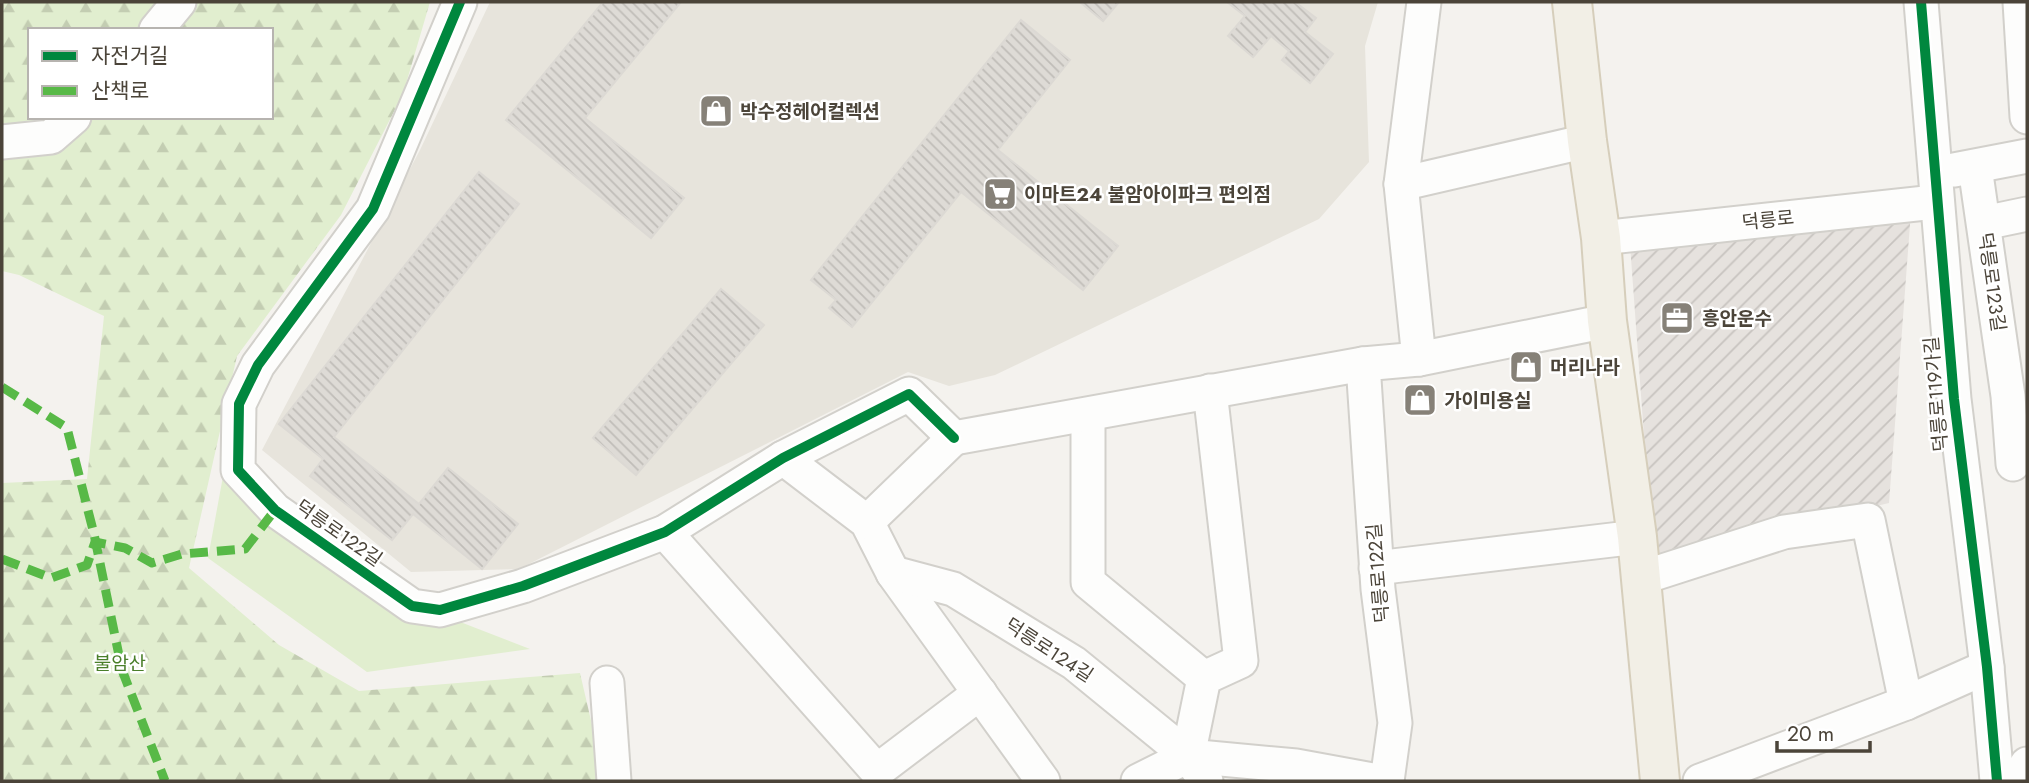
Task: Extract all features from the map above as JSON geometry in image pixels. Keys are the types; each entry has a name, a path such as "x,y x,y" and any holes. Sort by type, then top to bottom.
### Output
{"main road":[{"path":"1572,2 1601,238 1607,321 1637,537 1660,781"}],"street":[{"path":"158,28 179,2"},
{"name":"덕릉로122길","path":"460,2 373,209 258,365 239,404 238,470 275,510 412,606 440,610 523,586 665,533 783,458 909,394 954,438"},
{"path":"1419,359 1401,184 1424,2"},
{"name":"덕릉로119가길","path":"1921,2 1960,464 1969,509 1971,551 1987,667 1997,781"},
{"path":"2020,2 2027,117"},
{"path":"2,142 51,137 72,119"},
{"path":"1401,184 1587,141"},
{"path":"1935,187 1975,167 2027,156"},
{"name":"덕릉로123길","path":"1960,464 2020,463 2014,340 1984,223 1975,167"},
{"name":"덕릉로","path":"1601,238 1935,187"},
{"name":"덕릉로123길","path":"1984,223 2027,214"},
{"path":"867,522 954,438 1363,364 1419,359 1607,321"},
{"name":"덕릉로123길","path":"1949,341 2014,340"},
{"name":"덕릉로122길","path":"1363,364 1376,568 1395,723 1387,781"},
{"path":"1204,678 1241,661 1210,391"},
{"path":"1088,415 1088,582 1204,678"},
{"path":"783,458 867,522 893,573 1043,781"},
{"path":"1641,578 1783,532 1868,520 1906,703"},
{"path":"665,533 877,771 981,693"},
{"path":"1376,568 1637,537"},
{"name":"덕릉로124길","path":"893,573 953,589 1074,663 1197,769"},
{"path":"1700,781 1906,703 1987,667"},
{"path":"1197,769 1204,678"},
{"path":"607,684 614,781"},
{"path":"2016,781 2027,764"},
{"path":"1138,781 1197,769 1296,766 1378,781"}],"shaded area":[{"path":"490,2 1378,2 1365,46 1369,162 1319,219 995,375 949,386 908,372 519,569 411,572 262,450 420,150"},
{"name":"흥안운수","path":"1911,211 1889,503 1653,559 1630,244"}],"green space":[{"name":"불암산","path":"2,2 430,2 403,94 341,215 237,356 189,568 279,645 359,691 580,673 605,781 2,781 2,483 87,479 104,316 19,275 2,271"},
{"path":"226,460 419,606 530,649 367,672 208,558"}],"building":[{"path":"603,2 681,2 585,118 684,198 651,238 506,120"},
{"path":"1080,2 1119,2 1103,21"},
{"path":"1227,2 1295,2 1316,18 1305,32 1333,54 1310,83 1282,60 1289,51 1271,36 1253,57 1228,36 1245,16"},
{"path":"1021,20 1070,60 998,150 1118,246 1083,290 961,192 852,327 829,308 836,300 811,280"},
{"path":"479,172 519,204 334,437 419,504 448,468 518,524 482,569 413,514 392,540 310,476 323,459 279,424"},
{"path":"721,289 764,325 636,475 593,438"}],"marked path":[{"path":"2,387 67,428 94,534 122,670 165,781"},
{"path":"2,559 51,578 87,565 95,542 125,548 152,563 182,554 245,549 275,510"}],"cycle path":[{"path":"460,2 373,209 258,365 239,404 238,470 275,510 412,606 440,610 523,586 665,532 783,458 909,394 954,438"},
{"path":"1921,2 1954,399 1987,667 1997,781"}],"place":[{"name":"박수정헤어컬렉션","path":"716,111"},
{"name":"이마트24 불암아이파크 편의점","path":"1000,194"},
{"name":"흥안운수","path":"1677,318"},
{"name":"머리나라","path":"1526,367"},
{"name":"가이미용실","path":"1420,400"}]}
